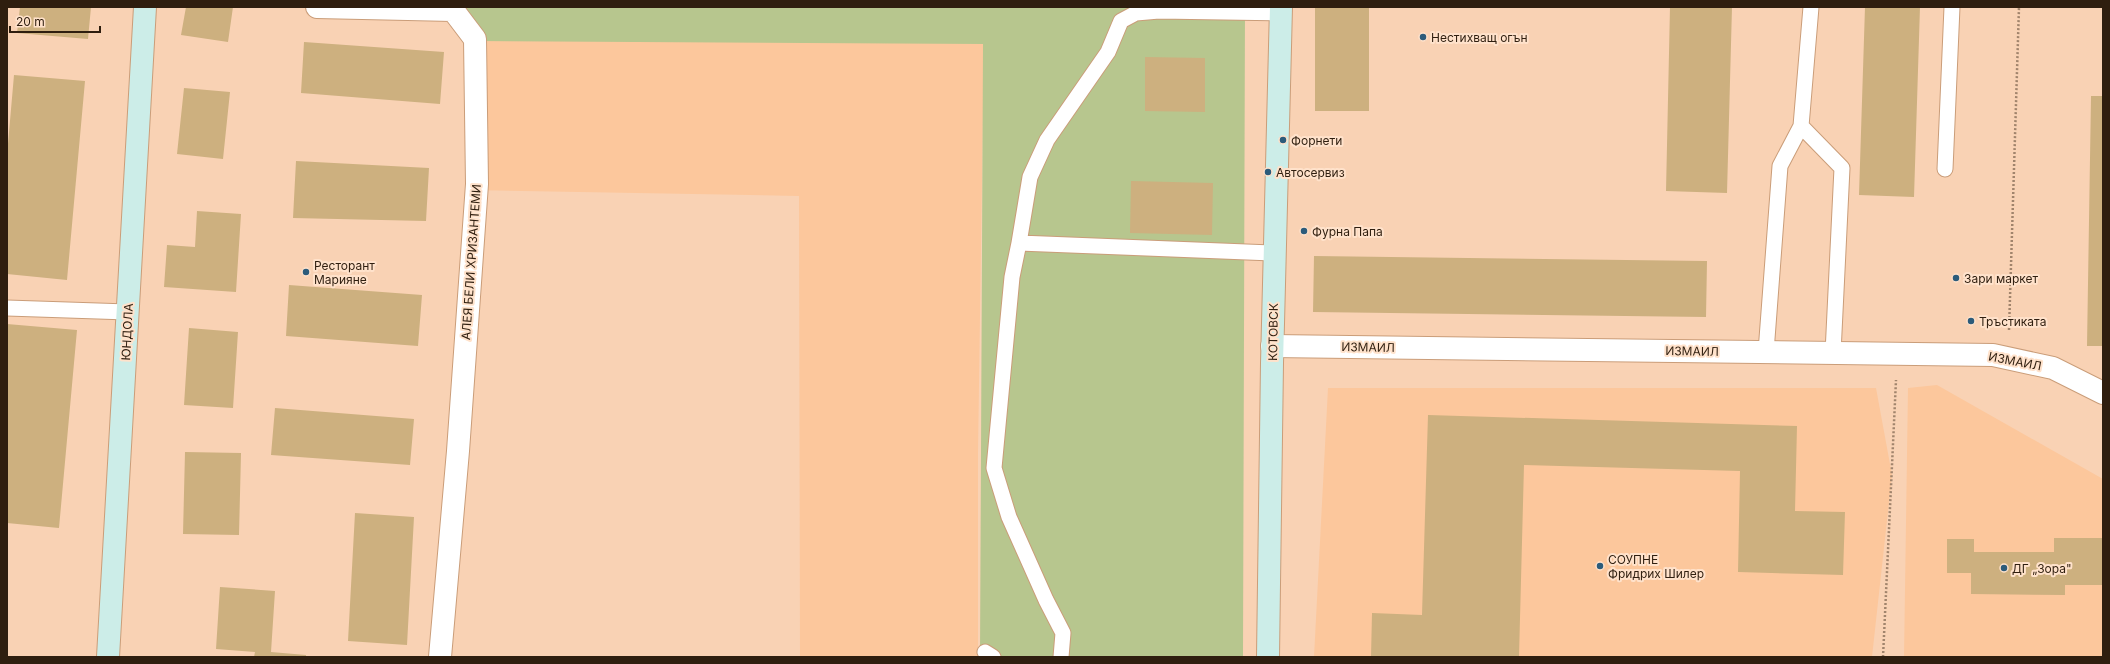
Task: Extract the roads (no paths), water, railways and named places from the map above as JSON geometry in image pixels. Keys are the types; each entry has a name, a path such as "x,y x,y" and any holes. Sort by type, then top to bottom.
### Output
{"street":[{"name":"ЮНДОЛА","path":"108,657 145,7"},
{"name":"АЛЕЯ БЕЛИ ХРИЗАНТЕМИ","path":"318,7 453,10 475,39 477,184 458,451 440,657"},
{"name":"КОТОВСК","path":"1268,657 1272,346 1281,10"},
{"name":"ИЗМАИЛ","path":"1272,346 1993,354 2053,368 2103,393"}],"lane":[{"path":"1766,352 1780,166 1801,126 1811,7"},
{"path":"1945,170 1952,7"},
{"path":"1061,657 1063,633 1046,600 1008,517 994,468 1012,277 1020,244 1030,176 1046,140 1108,52 1121,21 1136,13 1159,10 1281,10"},
{"path":"1801,126 1842,168 1833,353"},
{"path":"1020,244 1275,253"},
{"path":"7,308 128,312"}],"place":[{"name":"Нестихващ огън","path":"1423,37"},
{"name":"Форнети","path":"1283,140"},
{"name":"Автосервиз","path":"1268,172"},
{"name":"Фурна Папа","path":"1304,231"},
{"name":"Ресторант Марияне","path":"306,272"},
{"name":"Зари маркет","path":"1956,278"},
{"name":"Тръстиката","path":"1971,321"},
{"name":"СОУПНЕ Фридрих Шилер","path":"1600,566"},
{"name":"ДГ „Зора\"","path":"2004,568"}]}
